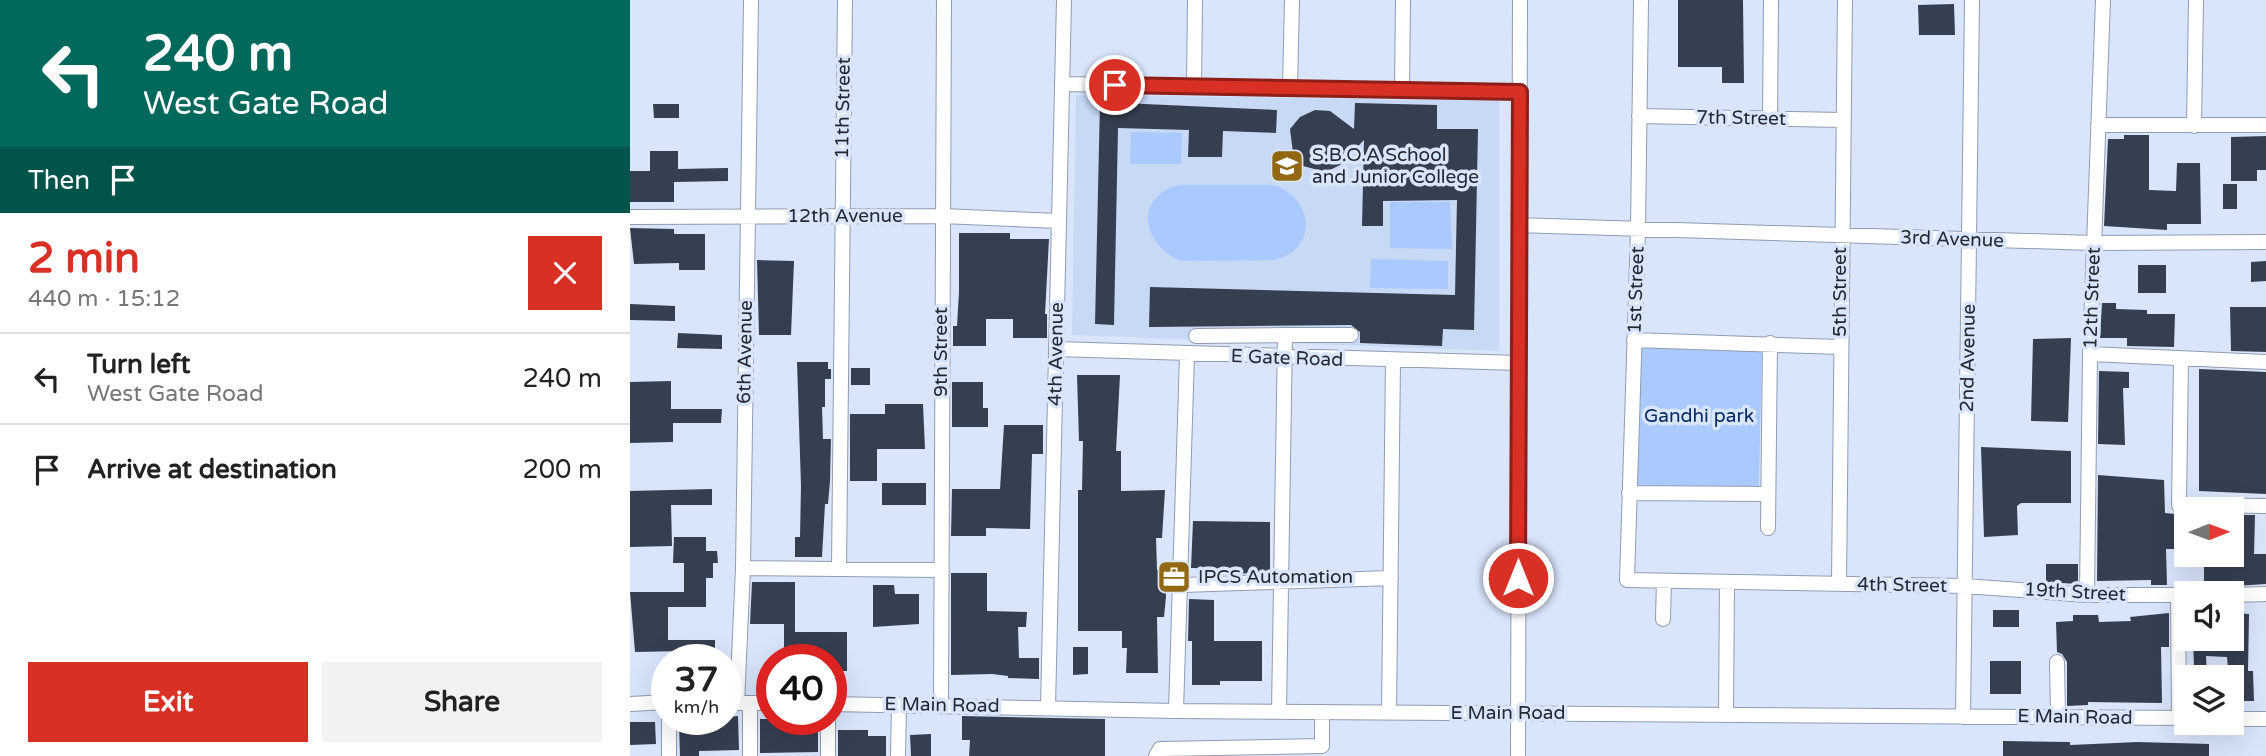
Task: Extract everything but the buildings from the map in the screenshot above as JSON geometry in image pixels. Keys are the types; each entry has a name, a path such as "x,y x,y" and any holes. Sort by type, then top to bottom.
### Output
{"street":[{"name":"6th Avenue","path":"740,644 751,0"},
{"name":"11th Street","path":"839,568 845,0"},
{"name":"9th Street","path":"940,705 944,0"},
{"name":"4th Avenue","path":"1048,708 1064,0"},
{"path":"1194,86 1195,0"},
{"path":"1290,88 1292,0"},
{"path":"1402,90 1403,0"},
{"path":"1518,756 1520,0"},
{"name":"1st Street","path":"1641,0 1638,230 1626,580 1664,581"},
{"path":"1770,119 1771,0"},
{"name":"5th Street","path":"1839,584 1844,0"},
{"name":"2nd Avenue","path":"1963,717 1972,0"},
{"name":"12th Street","path":"2087,595 2093,243 2103,0"},
{"path":"2194,126 2196,0"},
{"path":"1062,84 1520,92"},
{"name":"7th Street","path":"1639,116 1842,120"},
{"path":"2098,125 2266,125"},
{"name":"12th Avenue","path":"630,218 942,216 1059,221"},
{"name":"3rd Avenue","path":"1519,225 2093,243 2266,242"},
{"path":"1279,712 1285,335"},
{"path":"1196,336 1351,335"},
{"path":"1634,340 1840,347"},
{"path":"1768,528 1770,343"},
{"name":"E Gate Road","path":"1056,349 1518,363"},
{"path":"1176,711 1182,585 1187,355"},
{"path":"2090,355 2266,362"},
{"path":"2181,359 2179,505 2266,506"},
{"path":"1389,713 1393,361"},
{"path":"1629,493 1768,494"},
{"path":"743,568 941,570"},
{"path":"1182,585 1391,578"},
{"path":"1663,619 1664,581 1839,584"},
{"path":"1726,714 1727,582"},
{"name":"4th Street","path":"1839,584 1965,586"},
{"name":"19th Street","path":"1965,586 2087,595 2174,595"},
{"path":"2244,595 2266,594"},
{"path":"2057,662 2058,715"},
{"path":"630,704 651,703"},
{"name":"E Main Road","path":"847,704 1176,711 2174,718"},
{"path":"898,756 899,705"},
{"path":"1156,756 1160,749 1322,751 1322,712"},
{"path":"2244,719 2266,719"},
{"name":"6th Avenue","path":"742,721 750,756"},
{"path":"669,735 669,756"},
{"path":"828,735 828,756"}],"shaded area":[{"name":"S.B.O.A School and Junior College","path":"1076,95 1499,101 1499,351 1072,335"}],"green space":[{"path":"1131,132 1182,133 1181,164 1130,164"},
{"path":"1179,185 1273,185 1297,201 1306,224 1304,235 1298,246 1274,260 1181,261 1157,244 1148,221 1149,210 1155,200 1165,191"},
{"path":"1390,202 1450,202 1452,249 1390,248"},
{"path":"1371,259 1448,261 1448,289 1370,288"},
{"name":"Gandhi park","path":"1641,344 1762,347 1759,488 1634,485"}],"place":[{"name":"S.B.O.A School and Junior College","path":"1287,166"},
{"name":"IPCS Automation","path":"1174,577"}],"route":[{"path":"1115,85 1520,92 1518,578"}]}
